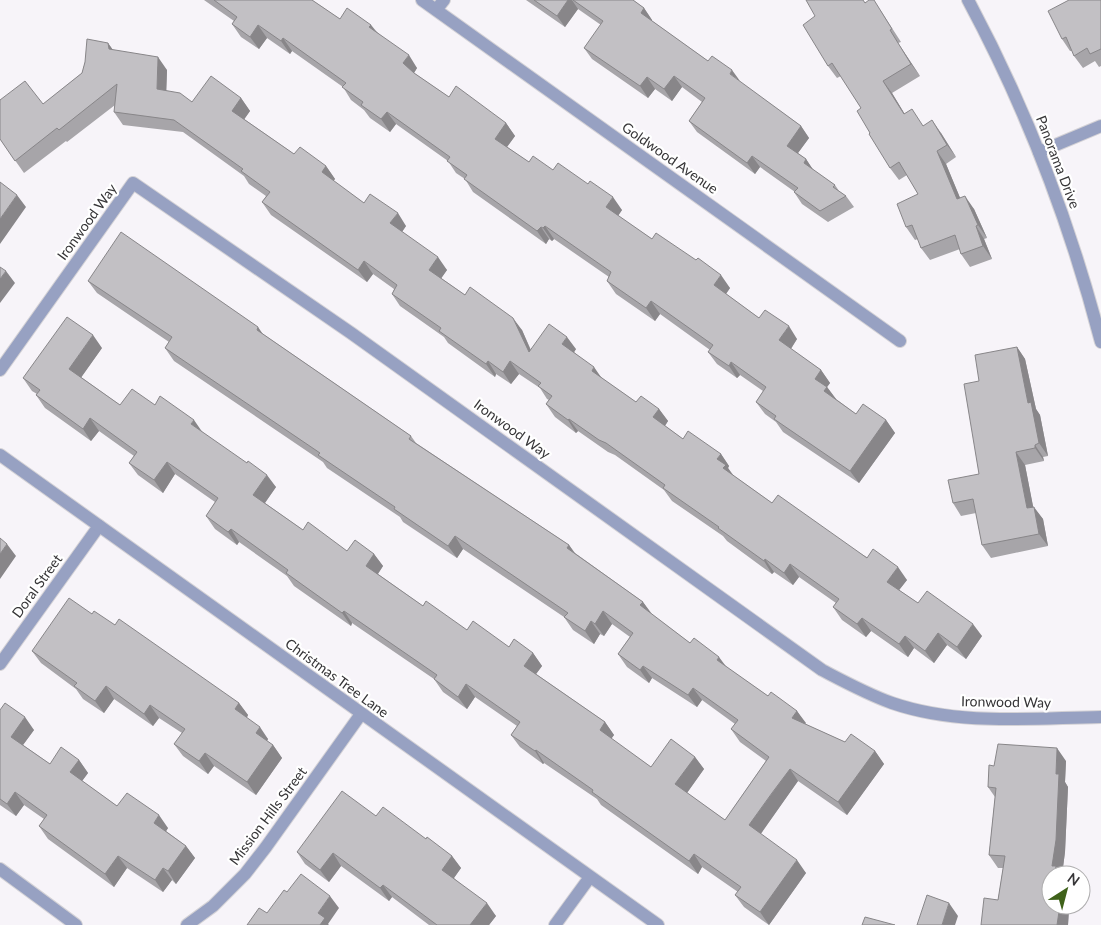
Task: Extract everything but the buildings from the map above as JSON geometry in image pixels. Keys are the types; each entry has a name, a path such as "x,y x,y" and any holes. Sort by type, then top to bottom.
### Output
{"street":[{"name":"Goldwood Avenue","path":"422,0 440,5 900,341"},
{"name":"Panorama Drive","path":"968,0 1017,99 1039,152 1066,223 1101,342"},
{"path":"1039,152 1101,126"},
{"name":"Ironwood Way","path":"0,370 134,183 351,333 822,670 856,689 892,703 930,713 975,719 1101,717"},
{"name":"Christmas Tree Lane","path":"0,455 658,925"},
{"name":"Doral Street","path":"0,664 99,526"},
{"name":"Mission Hills Street","path":"187,925 213,906 245,874 361,714"},
{"path":"0,870 76,925"},
{"path":"555,925 590,877"}]}
